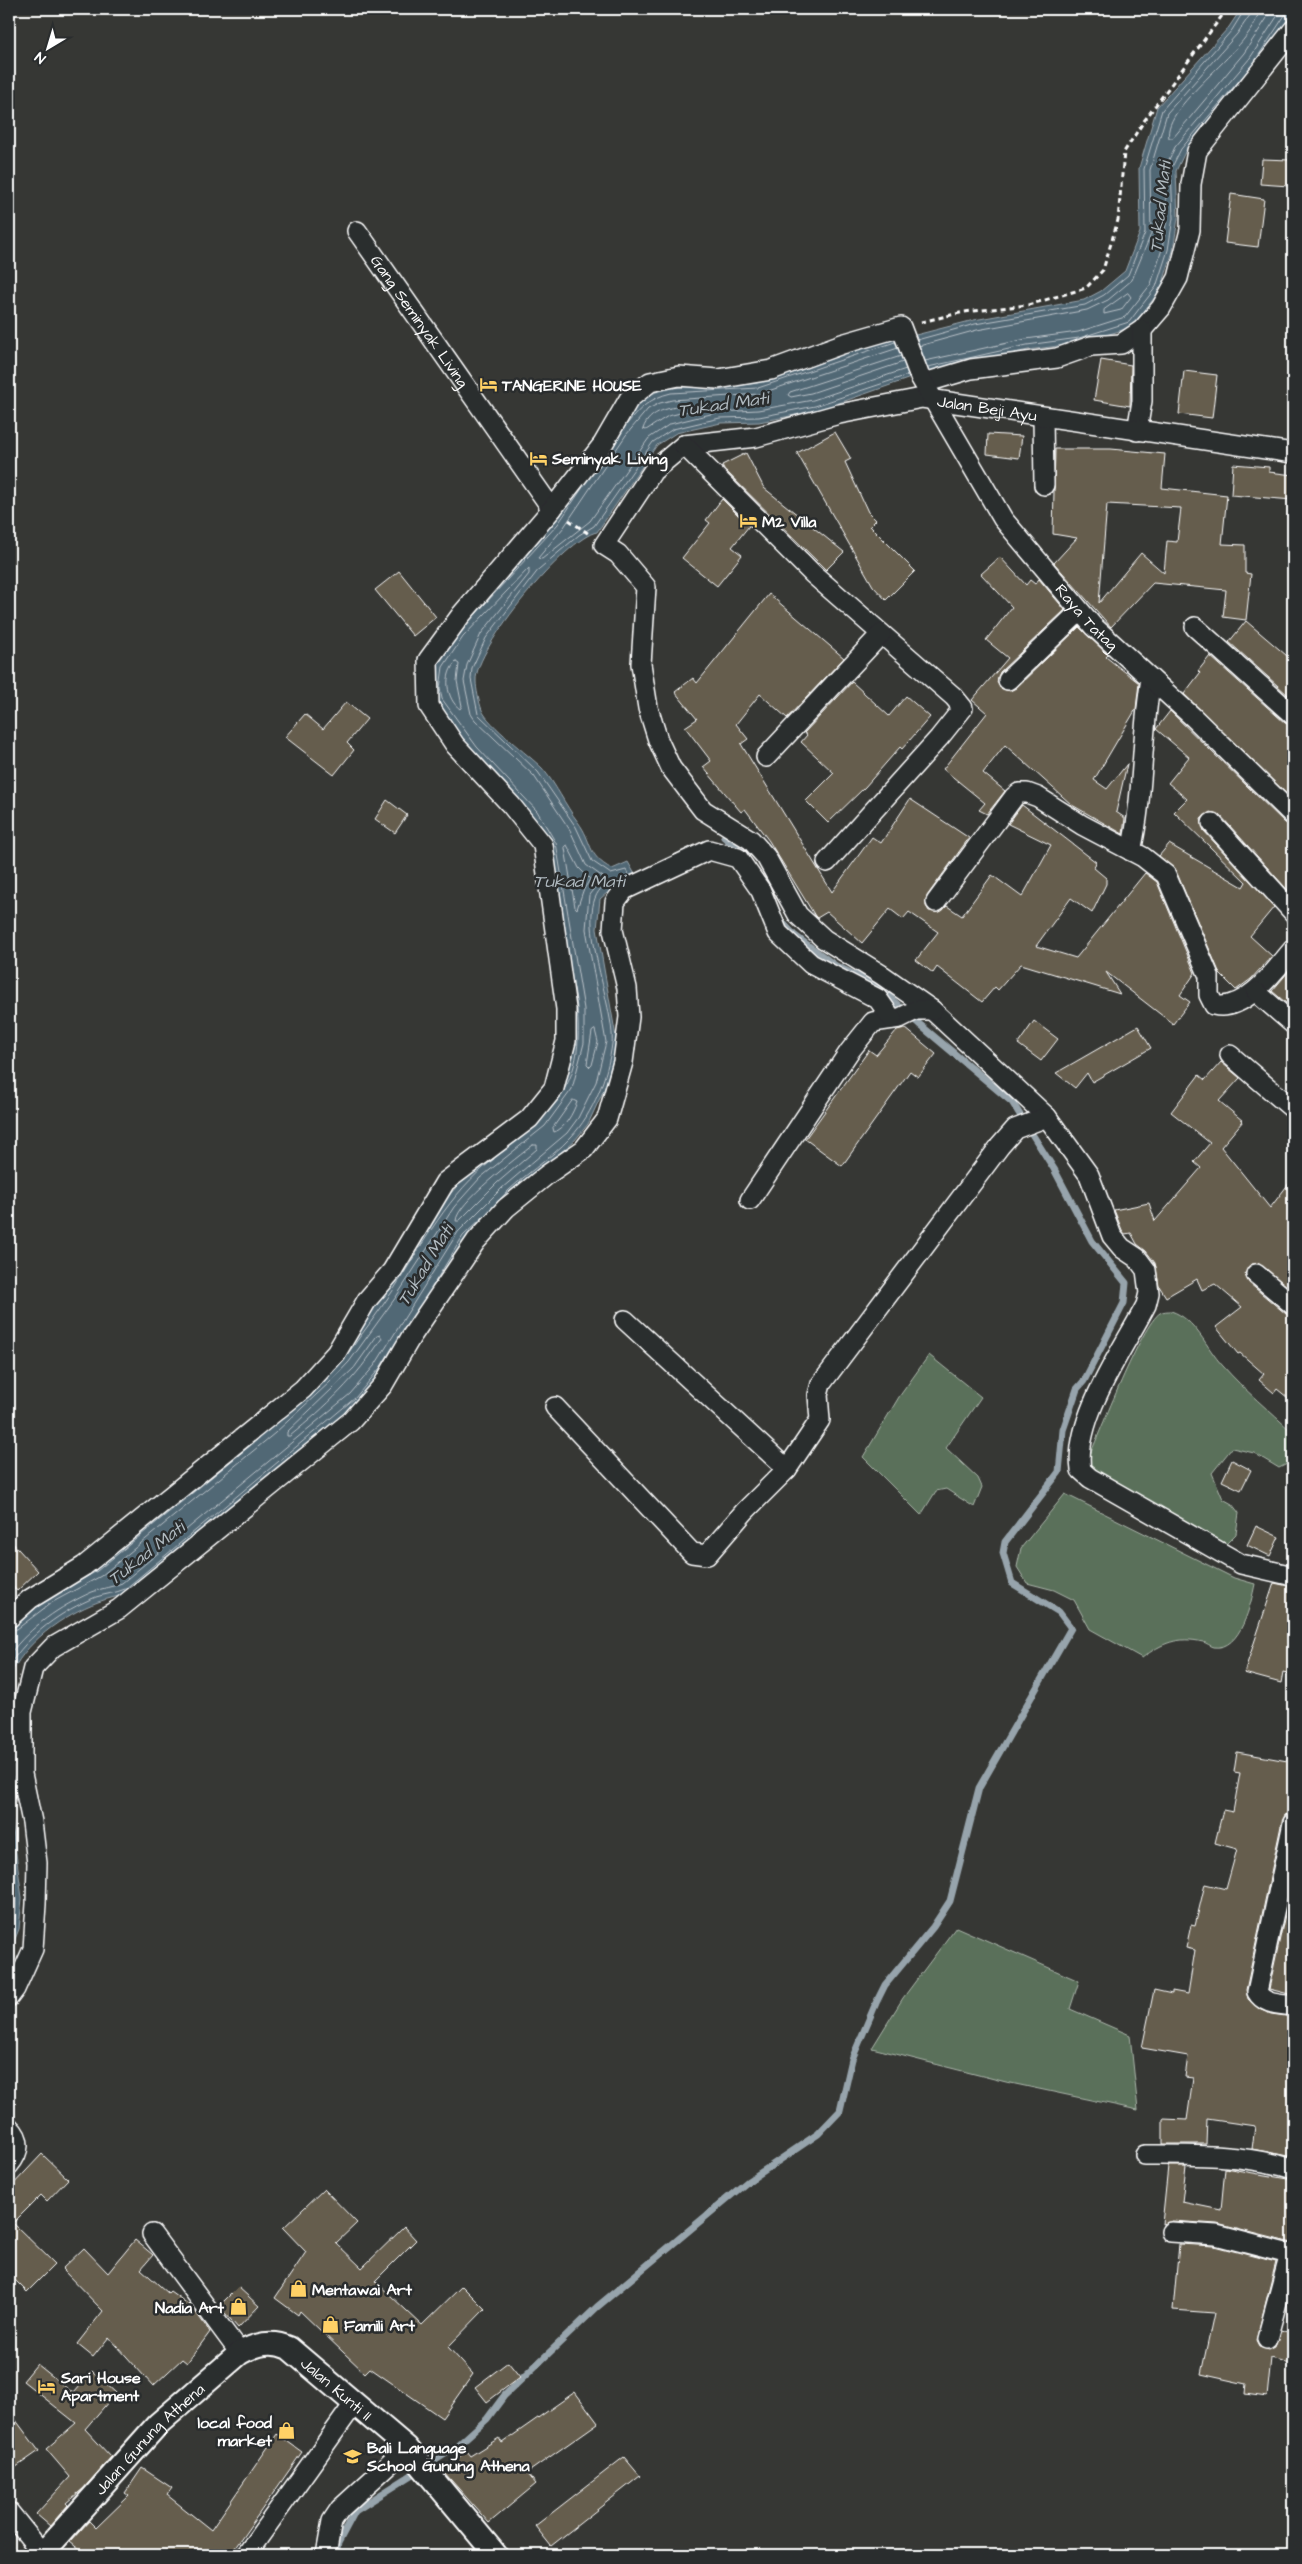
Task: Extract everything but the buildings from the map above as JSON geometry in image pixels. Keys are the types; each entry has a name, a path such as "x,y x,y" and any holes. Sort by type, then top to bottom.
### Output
{"street":[{"path":"926,386 971,369 1057,358 1091,346 1121,344 1142,330 1161,308 1178,278 1190,230 1191,184 1197,151 1293,30"},
{"name":"Gang Seminyak Living","path":"356,231 559,513"},
{"name":"Raya Tatag","path":"902,329 926,386 1003,519 1092,626 1151,679 1293,815"},
{"path":"9,1618 30,1599 84,1566 303,1389 336,1353 367,1300 392,1270 445,1182 529,1119 554,1088 566,1041 566,1009 543,845 511,805 455,745 429,706 428,660 461,615 559,513 629,399 650,382 679,376 718,379 771,370 842,344 902,329"},
{"path":"1137,431 1142,401 1142,330"},
{"name":"Jalan Beji Ayu","path":"684,445 756,437 839,414 922,398 926,386 1043,417 1293,452"},
{"path":"1043,417 1044,485"},
{"path":"827,862 939,738 963,708 954,697 813,574 684,445 653,471 604,545 618,554 646,587 641,664 648,708 658,740 671,768 703,810 751,840 766,857 798,915 824,939 882,975 910,1014"},
{"path":"1008,680 1080,611"},
{"path":"1194,627 1293,716"},
{"path":"766,757 881,634"},
{"path":"1132,851 1138,824 1145,714 1151,679"},
{"path":"936,902 1019,793 1038,797 1082,825 1156,865 1166,875 1209,976 1210,1001 1221,1007 1256,992 1293,949"},
{"path":"1212,823 1293,912"},
{"path":"9,1997 15,1989 33,1949 36,1913 37,1863 32,1822 22,1774 22,1712 32,1668 54,1647 119,1609 351,1421 383,1385 411,1337 476,1241 506,1208 548,1174 584,1149 607,1119 623,1062 628,1017 627,988 613,930 615,902 624,890 709,850 738,858 761,891 778,933 811,964 910,1014 1040,1119 1089,1175 1112,1236 1122,1248 1137,1258 1146,1270 1149,1283 1146,1305 1084,1425 1079,1457 1081,1470 1098,1483 1241,1564 1293,1576"},
{"path":"1256,992 1293,1024"},
{"path":"750,1200 849,1052 873,1022 910,1014"},
{"path":"1230,1055 1293,1110"},
{"path":"555,1407 692,1553 707,1555 787,1469 820,1420 818,1395 822,1384 1015,1129 1040,1119"},
{"path":"1256,1274 1293,1305"},
{"path":"625,1320 787,1469"},
{"path":"1293,1822 1257,1992 1260,1998 1268,2002 1293,2006"},
{"path":"9,2126 16,2133 19,2145 16,2156 9,2165"},
{"path":"1145,2155 1222,2156 1271,2162 1293,2169"},
{"path":"1171,2232 1216,2235 1291,2254 1267,2339"},
{"path":"152,2234 240,2353"},
{"name":"Jalan Gunung Athena","path":"42,2554 158,2424 240,2353 251,2347 270,2342"},
{"name":"Jalan Kunti II","path":"270,2342 290,2348 407,2448 496,2555"},
{"path":"246,2555 354,2404"},
{"path":"326,2555 332,2522 340,2509 407,2448"},
{"path":"9,2512 42,2554"}],"path":[{"path":"902,329 964,312 1028,305 1086,288 1103,270 1118,220 1124,152 1144,121 1227,9"},
{"path":"559,513 597,539"}],"green space":[{"path":"1171,1311 1180,1315 1194,1327 1231,1375 1293,1433 1293,1461 1279,1468 1254,1453 1232,1448 1212,1473 1223,1499 1232,1504 1239,1513 1236,1534 1224,1546 1093,1470 1088,1459 1142,1337 1160,1313"},
{"path":"929,1355 981,1397 946,1448 978,1478 982,1487 974,1507 946,1489 936,1491 921,1515 863,1457 899,1397"},
{"path":"1065,1494 1234,1578 1255,1584 1251,1602 1238,1634 1231,1642 1223,1646 1214,1647 1194,1640 1178,1640 1156,1648 1142,1658 1090,1629 1074,1600 1054,1590 1027,1583 1017,1567 1021,1548"},
{"path":"956,1927 1079,1981 1070,2009 1130,2035 1138,2110 1006,2082 872,2048 903,1998"}],"water":[{"name":"Tukad Mati","path":"1241,9 1293,9 1293,12 1259,64 1185,152 1176,171 1178,218 1173,251 1161,289 1132,327 1080,343 1028,350 922,374 816,411 759,422 721,423 676,433 657,445 597,532 583,539 565,553 524,596 505,621 479,666 476,684 482,710 492,724 547,774 583,829 598,859 612,869 628,862 637,878 619,889 615,886 600,899 597,929 617,1043 606,1085 588,1124 575,1140 526,1183 384,1371 358,1402 128,1593 71,1614 46,1632 24,1654 15,1666 9,1679 9,1621 340,1355 387,1291 445,1200 472,1169 562,1084 548,857 431,703 430,671 455,630 555,521 617,428 640,400 670,388 757,383 896,337 908,337 974,320 1084,300 1101,291 1125,271 1140,232 1139,168 1157,107 1229,27"},
{"path":"9,1801 22,1898 19,1929 9,1954"}],"waterway":[{"path":"724,837 745,854"},
{"path":"336,2555 338,2543 355,2511 456,2447 487,2419 504,2396 597,2307 747,2182 818,2134 840,2111 852,2059 876,2003 885,1985 933,1927 950,1901 979,1788 1071,1628 1059,1612 1012,1583 1003,1553 1005,1542 1059,1472 1063,1430 1077,1389 1084,1381 1124,1303 1126,1283 1092,1241 1054,1169 1012,1102 873,984 836,966 794,935 780,920"}],"place":[{"name":"TANGERINE HOUSE","path":"488,385"},
{"name":"Seminyak Living","path":"538,458"},
{"name":"M2 Villa","path":"748,521"},
{"name":"Mentawai Art","path":"298,2289"},
{"name":"Nadia Art","path":"238,2307"},
{"name":"Famili Art","path":"330,2325"},
{"name":"Sari House Apartment","path":"47,2386"},
{"name":"local food market","path":"286,2431"},
{"name":"Bali Language School Gunung Athena","path":"353,2456"}]}
